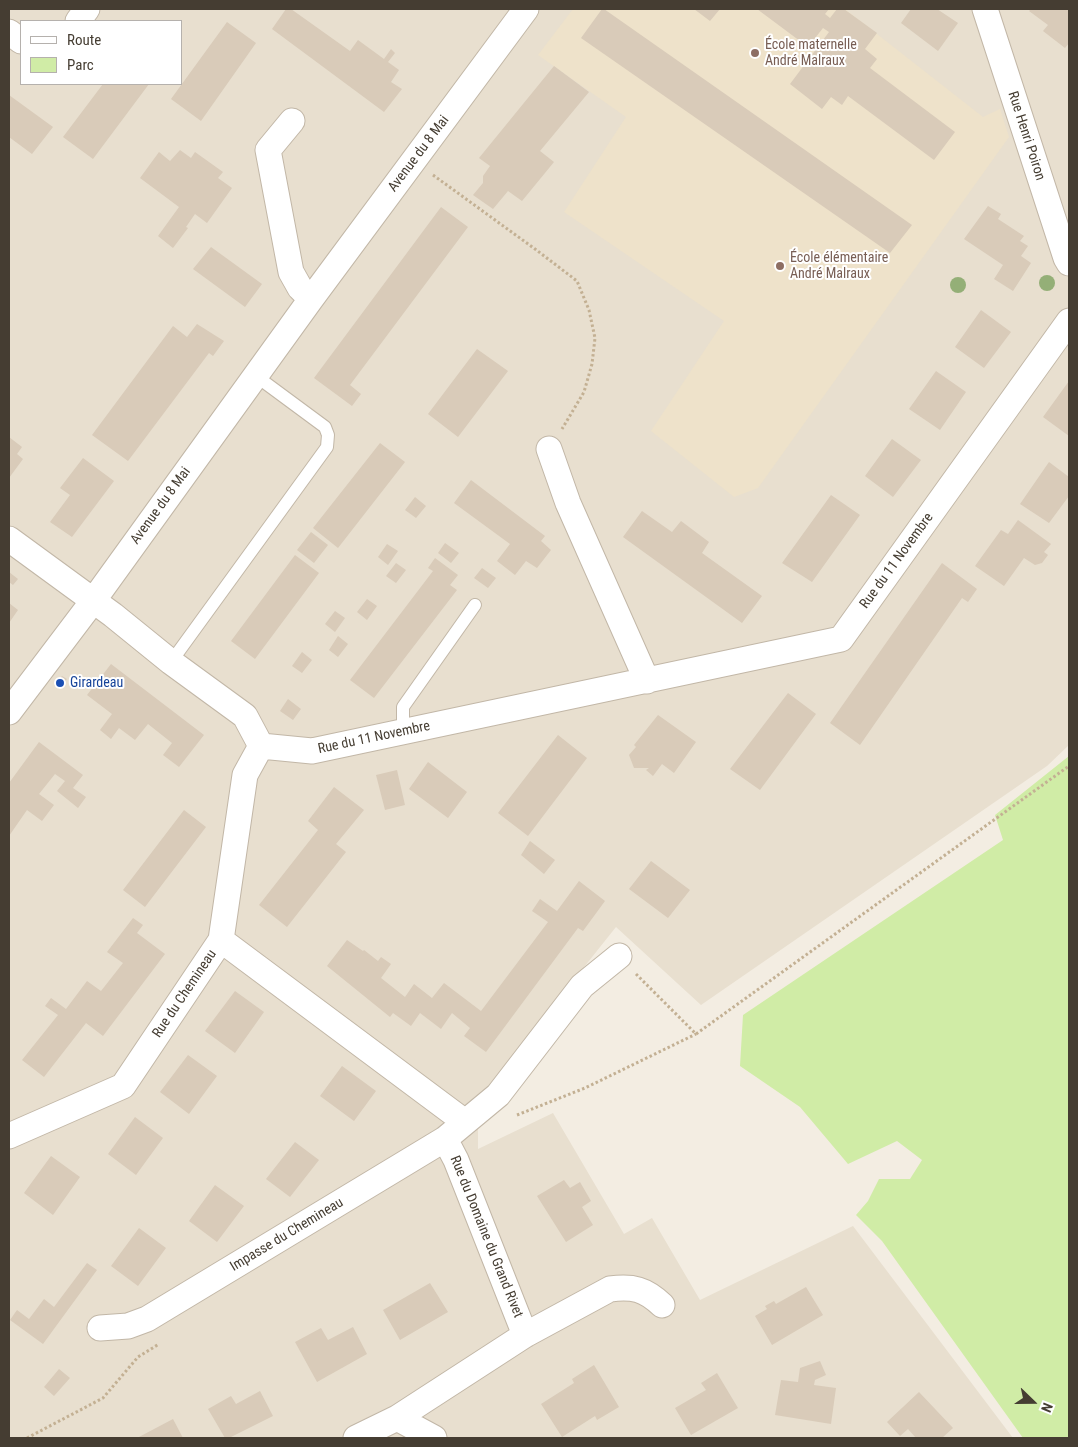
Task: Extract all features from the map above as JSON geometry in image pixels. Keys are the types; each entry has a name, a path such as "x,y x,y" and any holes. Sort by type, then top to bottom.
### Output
{"street":[{"path":"79,20 87,9"},
{"name":"Avenue du 8 Mai","path":"9,712 93,601 311,299 526,9"},
{"name":"Rue Henri Poiron","path":"985,9 1066,258 1069,262"},
{"path":"9,32 20,40"},
{"path":"292,121 268,150 290,272 300,288 311,299"},
{"name":"Rue du 11 Novembre","path":"261,746 312,751 841,639 1069,321"},
{"path":"549,449 568,502 647,681"},
{"path":"9,539 245,716 261,746"},
{"name":"Rue du Chemineau","path":"9,1136 123,1086 221,940 245,775 261,746"},
{"path":"221,940 465,1122"},
{"name":"Impasse du Chemineau","path":"100,1328 128,1326 147,1319 445,1139 498,1096 582,986 619,956"},
{"name":"Rue du Domaine du Grand Rivet","path":"445,1139 456,1160 525,1335"},
{"name":"Rue du Domaine du Grand Rivet","path":"356,1438 397,1418 525,1335 610,1289 626,1287 641,1290 662,1305"},
{"path":"397,1418 434,1438"}],"lane":[{"path":"171,662 327,447 328,435 324,427 256,376"},
{"path":"403,732 403,707 475,605"}],"path":[{"path":"414,162 536,249 577,282 589,310 595,338 592,364 584,392 549,449"},
{"path":"514,1116 584,1088 696,1034 1069,766"},
{"path":"1065,770 1069,774"},
{"path":"619,956 696,1034"},
{"path":"27,1438 103,1398 138,1357 163,1342"}],"shaded area":[{"path":"9,9 1069,9 1069,745 1047,766 701,1005 616,927 478,1100 478,1149 553,1113 624,1234 652,1218 700,1300 853,1226 1013,1438 9,1438"},
{"name":"École élémentaire André Malraux","path":"573,9 845,9 983,117 1000,109 1009,137 758,488 734,497 651,431 724,321 564,212 626,117 538,55"}],"green space":[{"path":"1069,756 1069,1438 1023,1438 882,1241 856,1215 868,1201 879,1179 910,1179 922,1160 897,1141 848,1164 800,1107 740,1066 743,1015 1003,840 995,815"}],"building":[{"path":"286,9 291,9 350,51 358,40 384,59 391,49 395,53 388,62 399,70 391,82 402,89 384,112 272,29"},
{"path":"602,9 912,225 890,253 581,38"},
{"path":"694,9 720,9 710,21"},
{"path":"757,9 829,9 825,14 830,18 837,9 844,9 877,33 865,49 877,59 870,68 955,132 934,160 848,96 842,105 831,97 822,109 790,84 829,32 823,28 808,47"},
{"path":"911,9 937,9 958,23 938,51 901,23"},
{"path":"1031,9 1069,9 1069,43 1065,48 1043,31 1048,25 1029,11"},
{"path":"227,22 256,43 201,121 171,99"},
{"path":"554,66 589,92 540,151 554,162 522,201 508,191 493,209 473,195 483,183 483,176 490,166 479,158"},
{"path":"102,85 148,85 93,159 63,137"},
{"path":"9,95 53,127 32,154 9,137"},
{"path":"180,150 191,158 195,152 223,172 218,178 232,188 207,223 195,214 186,227 188,228 173,248 158,236 179,207 140,178 159,152 170,161"},
{"path":"988,206 1001,214 998,219 1024,236 1020,241 1028,246 1021,256 1031,263 1013,291 994,279 1003,265 964,239"},
{"path":"441,207 468,227 350,385 361,394 352,406 314,378"},
{"path":"211,247 262,284 245,307 193,269"},
{"path":"981,310 1011,332 984,368 955,347"},
{"path":"197,324 224,341 213,356 209,353 128,461 92,435 173,326 187,337"},
{"path":"477,349 508,371 458,437 428,414"},
{"path":"936,371 966,392 940,430 909,409"},
{"path":"1069,381 1069,436 1043,417"},
{"path":"9,437 22,447 17,454 23,459 9,478"},
{"path":"892,439 921,460 893,497 865,476"},
{"path":"380,443 405,462 338,548 313,528"},
{"path":"83,458 114,481 72,537 50,522 70,495 60,488"},
{"path":"1049,462 1069,477 1069,496 1049,523 1020,504"},
{"path":"471,480 545,536 541,541 551,550 537,568 526,561 515,575 497,561 510,544 454,503"},
{"path":"831,495 860,515 812,582 782,563"},
{"path":"415,497 426,506 416,518 405,510"},
{"path":"642,511 672,532 681,521 709,542 702,553 762,596 742,623 623,537"},
{"path":"1018,520 1051,544 1044,552 1048,555 1042,563 1035,565 1024,558 1004,586 975,566 1001,530 1008,534"},
{"path":"311,532 328,545 314,563 297,550"},
{"path":"445,543 459,553 451,563 438,553"},
{"path":"387,544 398,551 388,565 378,557"},
{"path":"295,555 319,573 255,659 231,641"},
{"path":"435,558 458,575 450,585 457,590 374,698 350,680 433,571 428,568"},
{"path":"396,563 406,570 396,583 386,576"},
{"path":"942,563 977,589 968,602 962,598 860,745 830,723"},
{"path":"482,568 496,578 488,588 474,578"},
{"path":"9,572 18,579 13,585 9,582"},
{"path":"367,599 377,606 367,620 357,612"},
{"path":"9,603 18,610 9,623"},
{"path":"335,611 345,618 335,632 325,624"},
{"path":"338,636 348,644 338,657 329,650"},
{"path":"302,652 312,660 302,673 292,666"},
{"path":"111,664 204,735 179,767 163,755 172,743 148,724 135,740 119,728 111,739 100,730 112,714 87,695"},
{"path":"62,676 67,679 59,689 54,685"},
{"path":"788,693 816,714 760,790 730,769"},
{"path":"288,699 301,709 293,720 280,711"},
{"path":"658,715 696,742 674,773 662,764 653,776 646,770 649,768 634,768 629,755 636,747 634,745"},
{"path":"558,735 587,758 528,836 498,813"},
{"path":"39,742 83,775 73,788 86,797 78,808 57,791 65,781 55,774 39,794 54,805 42,821 27,810 9,836 9,783"},
{"path":"428,762 467,792 448,818 409,789"},
{"path":"397,770 405,805 385,810 376,775"},
{"path":"334,787 364,810 336,844 346,852 287,927 259,905 318,830 308,821"},
{"path":"184,810 206,827 145,907 123,890"},
{"path":"530,841 555,860 544,874 521,855"},
{"path":"651,861 690,890 668,918 629,889"},
{"path":"579,881 605,901 583,931 578,928 486,1052 464,1036 470,1028 452,1013 441,1029 420,1013 411,1026 393,1013 390,1017 327,966 347,940 378,961 381,957 391,964 381,978 405,997 414,984 432,998 444,983 481,1011 548,922 532,911 540,899 557,911"},
{"path":"133,918 143,925 137,933 165,954 103,1036 86,1023 44,1077 22,1060 58,1015 45,1006 51,998 66,1009 87,981 101,991 123,963 107,952"},
{"path":"235,991 264,1012 235,1053 205,1031"},
{"path":"188,1055 217,1076 189,1114 160,1092"},
{"path":"342,1066 376,1091 354,1121 320,1096"},
{"path":"135,1117 163,1138 136,1175 108,1154"},
{"path":"295,1142 319,1160 290,1197 266,1179"},
{"path":"51,1156 80,1177 53,1215 24,1193"},
{"path":"564,1180 570,1188 580,1182 591,1201 582,1207 593,1225 566,1242 537,1196"},
{"path":"215,1185 244,1206 217,1242 189,1221"},
{"path":"139,1228 166,1248 138,1286 111,1266"},
{"path":"87,1263 97,1270 43,1344 10,1320 17,1310 29,1319 44,1299 54,1307"},
{"path":"430,1283 448,1312 400,1340 383,1310"},
{"path":"806,1287 823,1315 772,1345 755,1316 767,1309 765,1306 774,1301 776,1304"},
{"path":"353,1327 367,1354 317,1382 295,1342 321,1328 328,1340"},
{"path":"820,1361 826,1375 815,1380 814,1385 836,1388 831,1424 775,1415 781,1380 798,1382 800,1368"},
{"path":"594,1365 619,1407 597,1420 595,1416 562,1437 541,1404 574,1383 572,1379"},
{"path":"59,1369 70,1378 54,1396 44,1387"},
{"path":"717,1373 738,1408 691,1435 675,1408 706,1390 701,1383"},
{"path":"260,1391 273,1416 229,1438 225,1438 208,1409 231,1396 236,1404"},
{"path":"919,1392 953,1428 942,1438 916,1438 908,1429 900,1436 887,1422"},
{"path":"173,1419 183,1438 137,1438"}],"place":[{"name":"École maternelle André Malraux","path":"755,53"},
{"name":"École élémentaire André Malraux","path":"780,266"},
{"name":"Girardeau","path":"60,683"}]}
